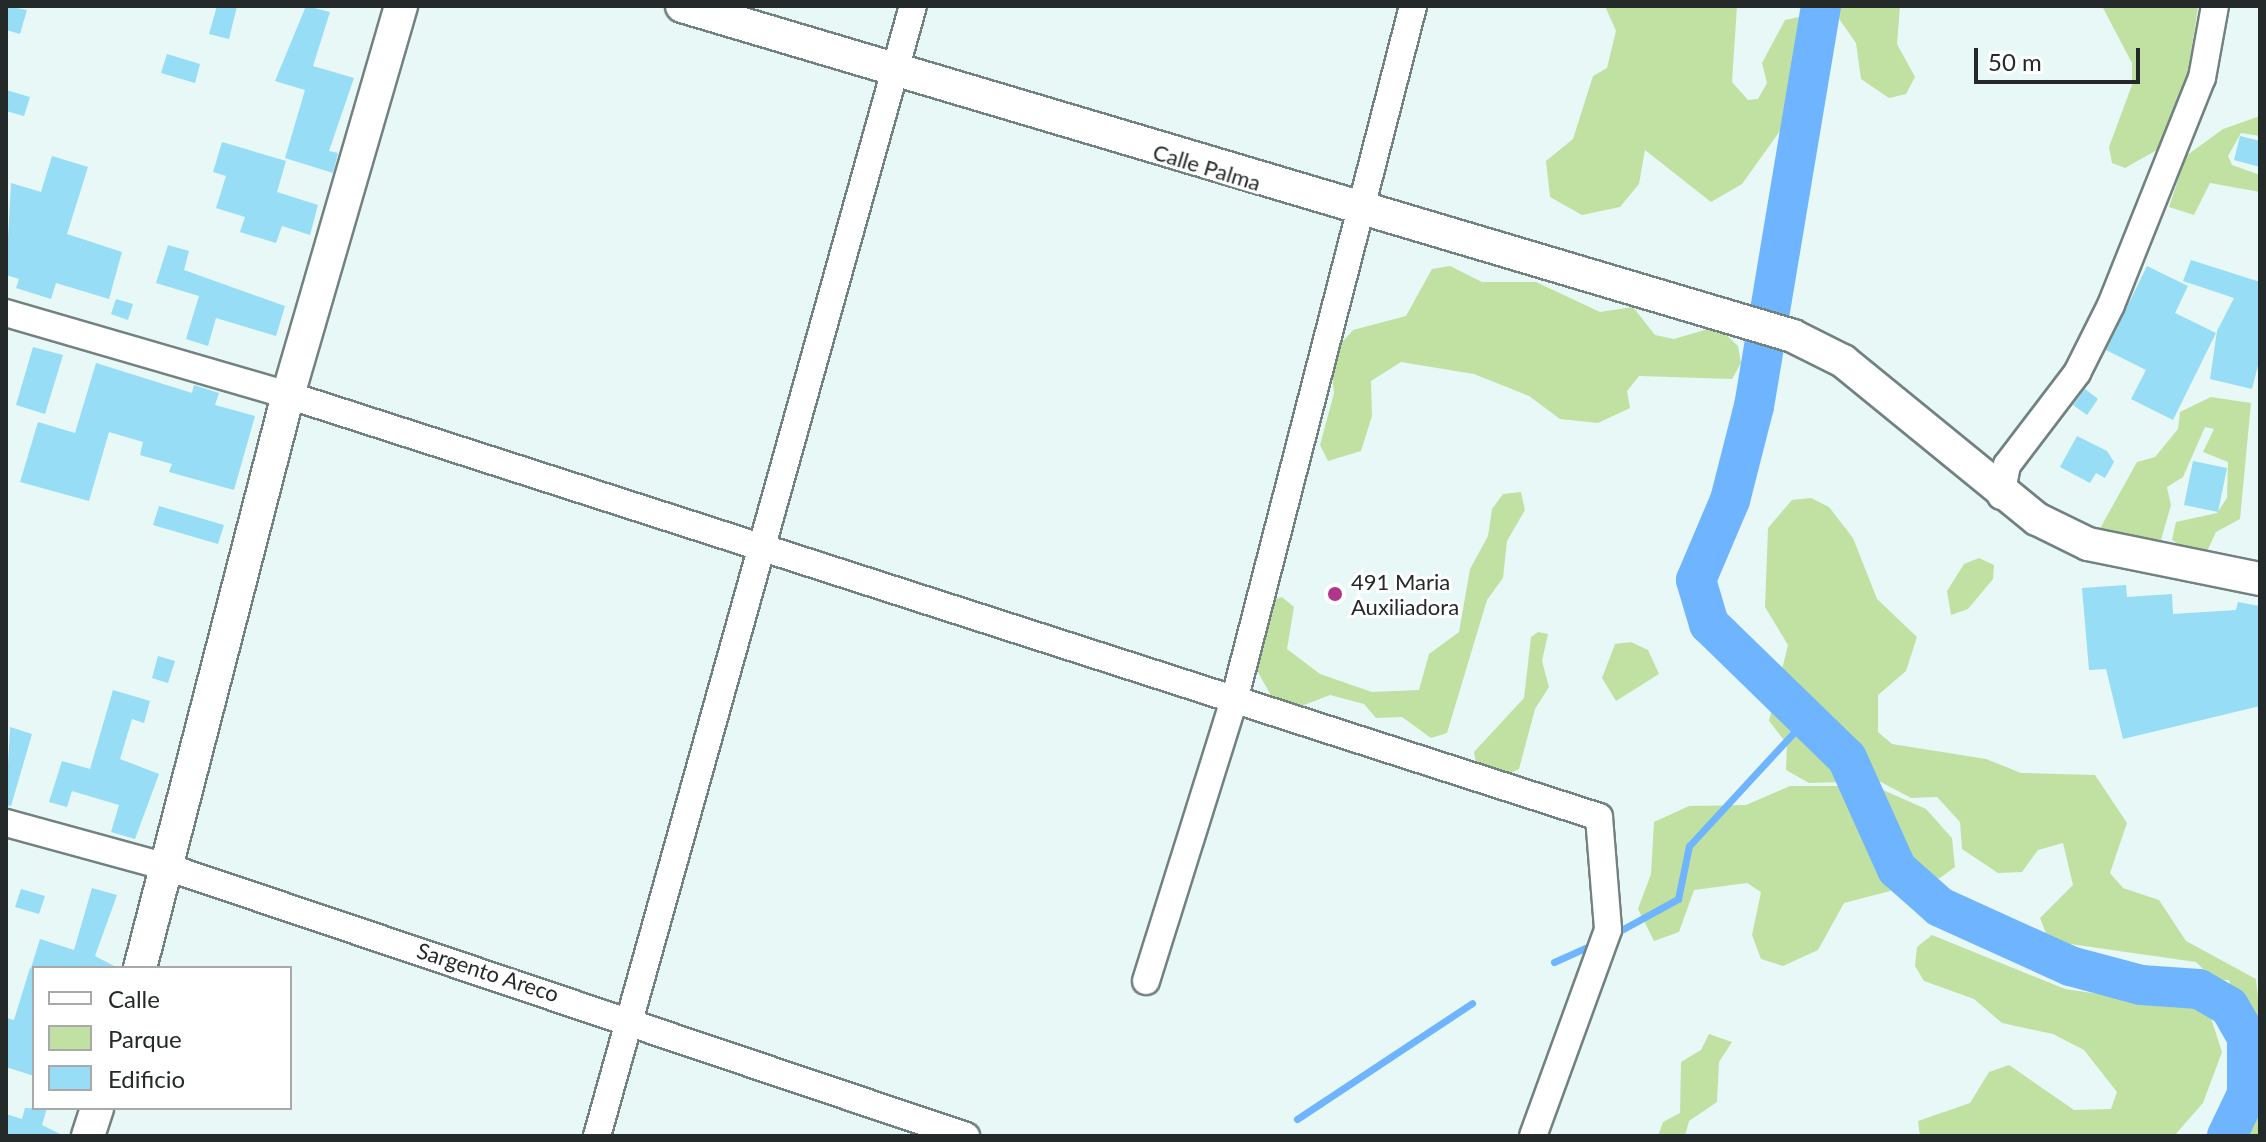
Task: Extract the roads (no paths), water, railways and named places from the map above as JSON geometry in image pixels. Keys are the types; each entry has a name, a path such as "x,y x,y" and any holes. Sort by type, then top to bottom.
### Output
{"street":[{"path":"141,966 170,868 288,395 401,6"},
{"name":"Calle Palma","path":"682,6 893,73 1365,214 1793,336 1843,361 2001,496 2088,544 2260,579"},
{"path":"597,1136 626,1017 765,546 913,6"},
{"path":"1146,981 1235,697 1365,214 1413,6"},
{"path":"2001,496 2007,465 2077,373 2111,305 2202,78 2215,6"},
{"path":"6,313 288,395 1235,697 1599,817 1608,930 1600,959 1533,1136"},
{"name":"Sargento Areco","path":"6,823 170,868 626,1017 966,1136"},
{"path":"88,1136 96,1110"}],"waterway":[{"path":"1821,6 1754,406 1730,500 1696,580 1709,624 1847,758 1897,869 1940,907 2070,966 2141,985 2199,989 2229,1006 2247,1037 2247,1094 2227,1136"},
{"path":"1614,934 1678,899 1689,846 1806,719"},
{"path":"1554,962 1596,943"},
{"path":"1297,1119 1472,1003"}],"place":[{"name":"491 Maria Auxiliadora","path":"1335,594"}]}
